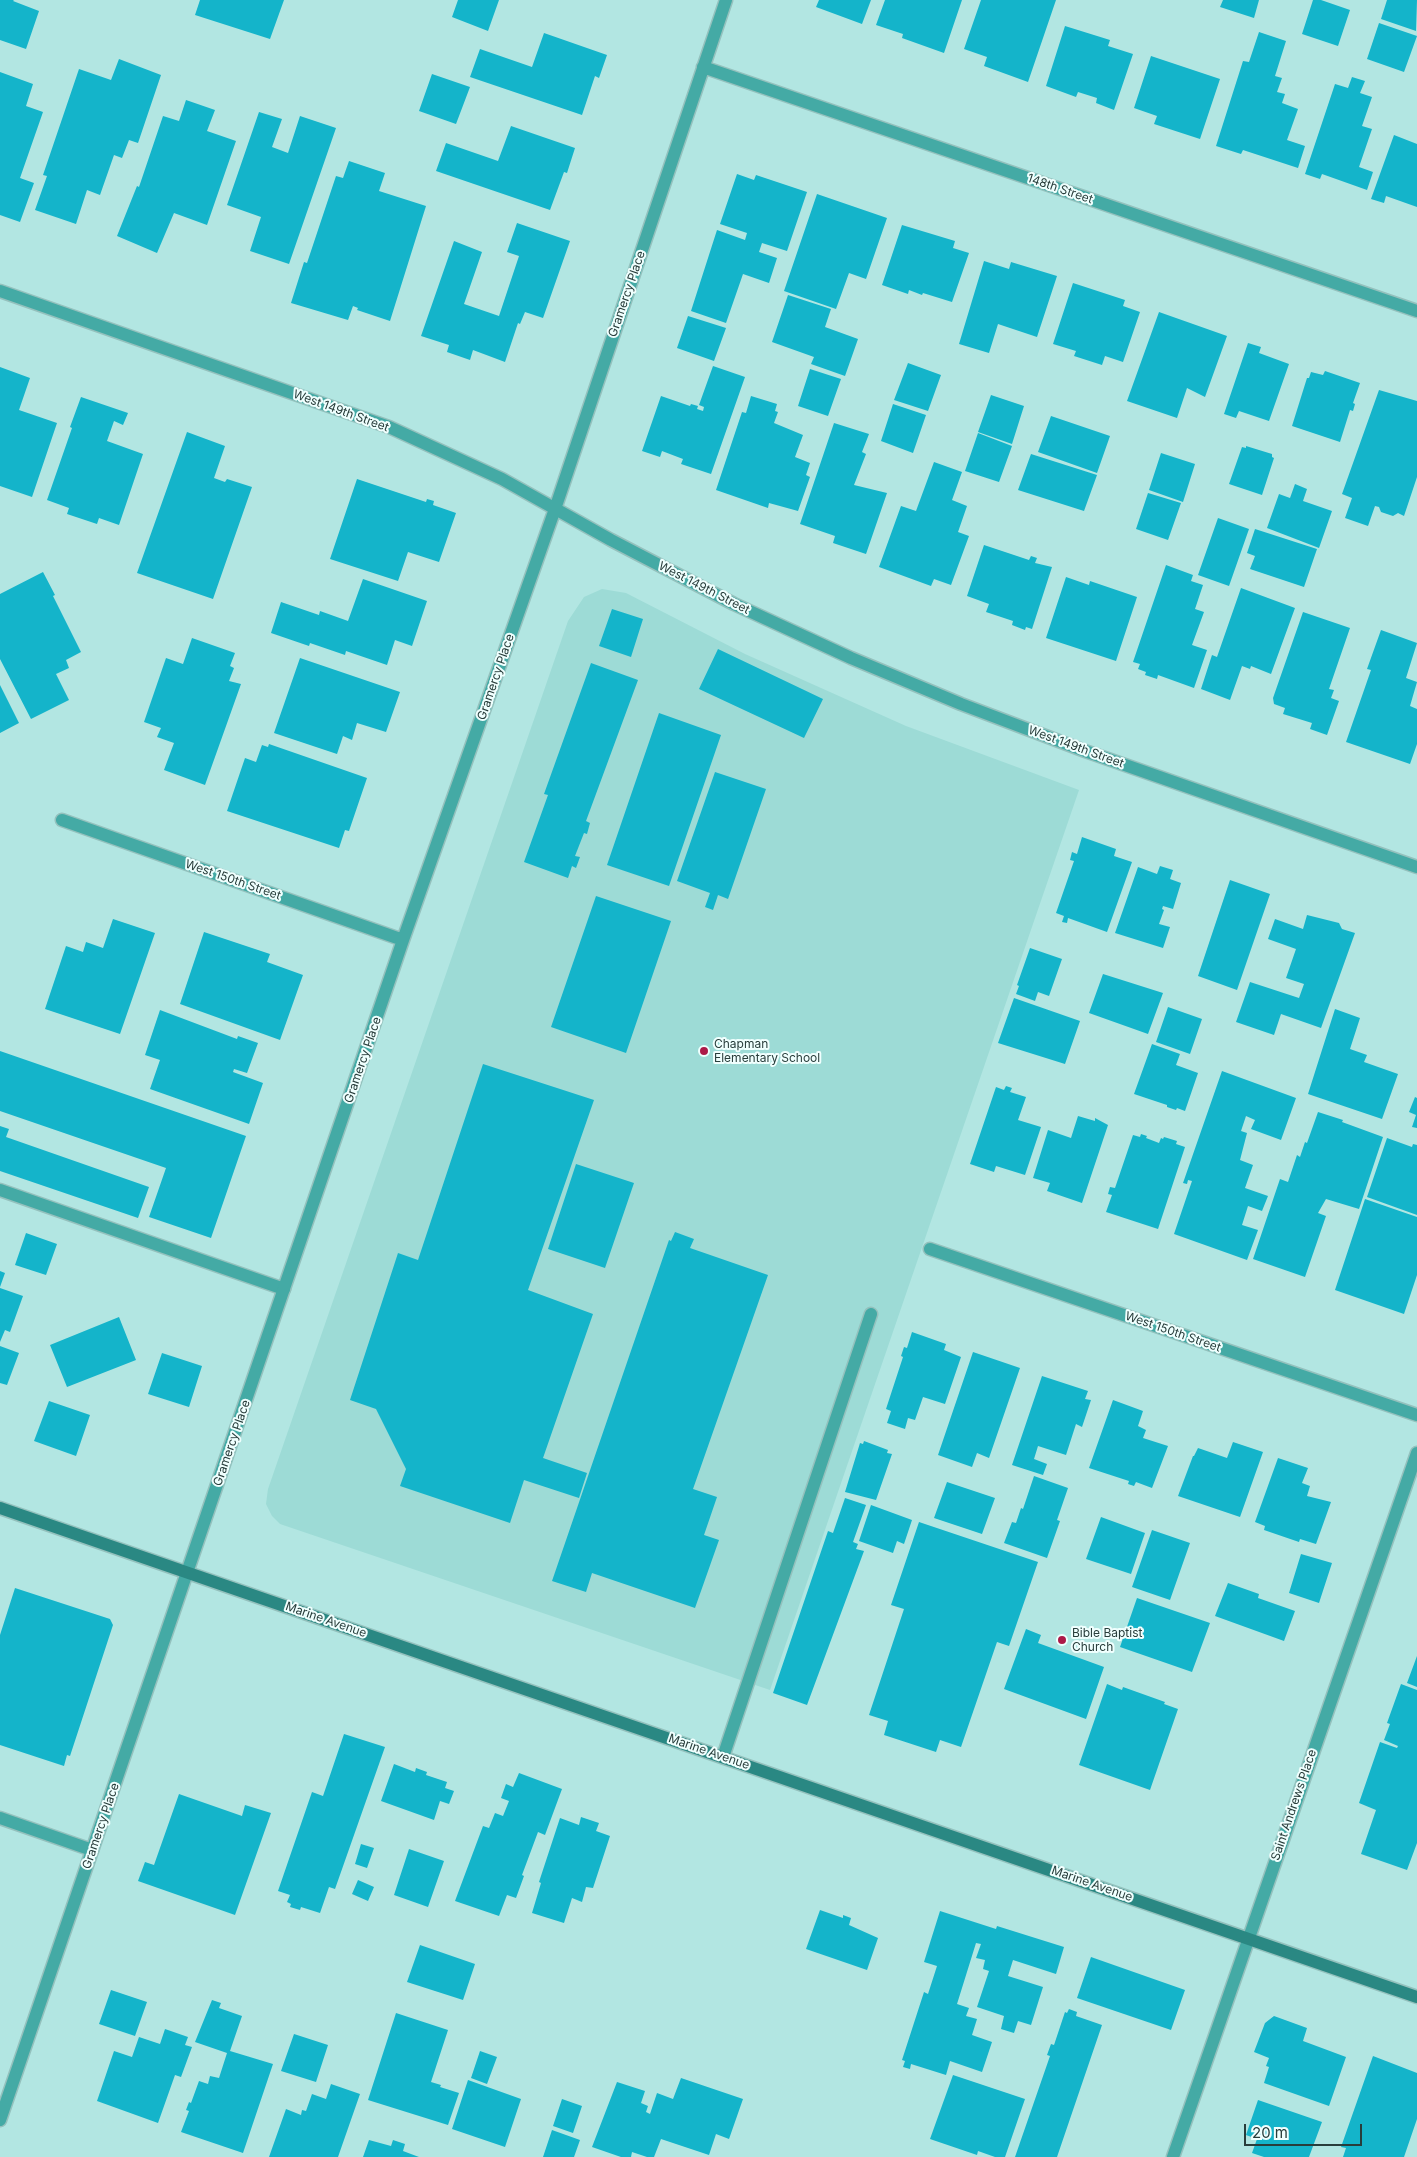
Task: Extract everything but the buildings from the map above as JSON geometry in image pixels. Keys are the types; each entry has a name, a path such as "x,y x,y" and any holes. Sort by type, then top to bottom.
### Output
{"main road":[{"name":"Marine Avenue","path":"0,1508 1417,1998"}],"street":[{"name":"Gramercy Place","path":"0,2120 404,940 555,509 726,0"},
{"name":"148th Street","path":"703,67 1417,311"},
{"name":"West 149th Street","path":"0,290 389,427 502,479 734,604 850,658 960,704 1094,754 1417,867"},
{"name":"West 150th Street","path":"62,820 404,940"},
{"path":"0,1190 284,1289"},
{"name":"West 150th Street","path":"930,1250 1417,1415"},
{"path":"723,1757 871,1314"},
{"name":"Saint Andrews Place","path":"1173,2157 1417,1453"},
{"path":"0,1818 92,1850"}],"shaded area":[{"name":"Chapman Elementary School","path":"602,589 626,593 745,654 906,726 1079,790 770,1690 280,1524 272,1516 266,1504 268,1489 568,621 584,597"}],"place":[{"name":"Chapman Elementary School","path":"704,1051"},
{"name":"Bible Baptist Church","path":"1062,1640"}]}
